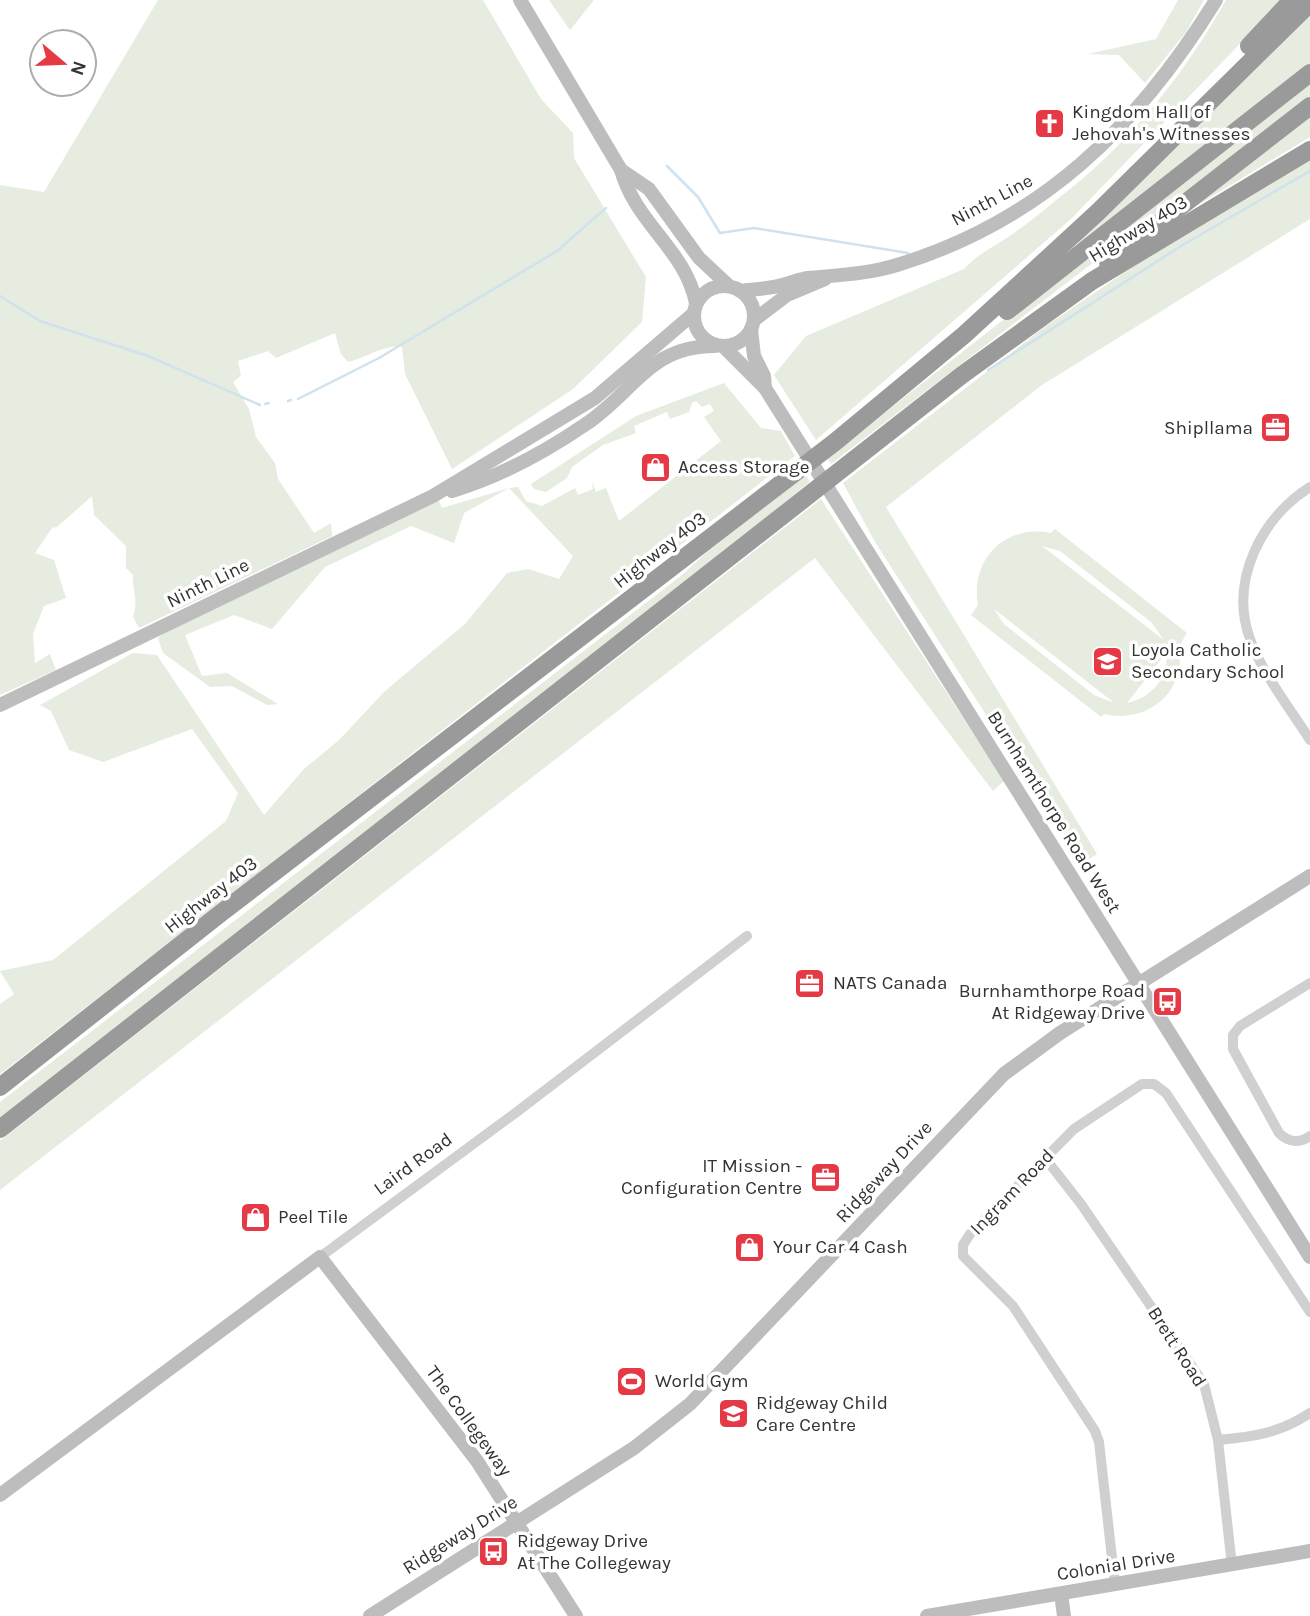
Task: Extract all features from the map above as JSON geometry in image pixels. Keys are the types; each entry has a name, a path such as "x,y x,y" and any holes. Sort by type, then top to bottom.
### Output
{"highway":[{"path":"1157,155 1178,124 1292,0"},
{"name":"Highway 403","path":"0,1087 221,913 835,442 964,335 1157,155 1310,3"},
{"path":"964,335 980,332 1310,73"},
{"path":"1092,281 1116,254 1310,106"},
{"name":"Highway 403","path":"0,1129 962,374 1092,281 1310,150"}],"main road":[{"path":"520,0 621,170 627,194 687,272 699,333 719,346 740,342 752,325 751,303 699,258 649,189 621,170"},
{"name":"Ninth Line","path":"735,288 767,289 805,278 829,277 898,265 940,249 1031,205 1074,172 1113,134 1174,63 1216,0"},
{"name":"Ninth Line","path":"752,325 787,295 829,277"},
{"path":"695,308 710,289 735,288"},
{"name":"Ninth Line","path":"0,705 433,496 595,398 695,308"},
{"name":"Burnhamthorpe Road West","path":"752,325 754,356 764,376 765,388 1310,1256"},
{"name":"Ninth Line","path":"433,496 482,482 588,423 672,352 693,346 719,346"},
{"name":"Burnhamthorpe Road West","path":"719,346 756,383 765,388"},
{"name":"Ridgeway Drive","path":"370,1616 634,1448 690,1404 1004,1074 1060,1033 1310,876"},
{"name":"Laird Road","path":"0,1495 320,1257"},
{"name":"The Collegeway","path":"320,1257 477,1461 576,1616"},
{"name":"Colonial Drive","path":"928,1616 1310,1552"},
{"path":"1060,1594 1064,1616"}],"street":[{"path":"1310,487 1284,506 1259,539 1249,565 1245,620 1256,653 1310,740"},
{"name":"Laird Road","path":"320,1257 528,1104 747,936"},
{"path":"1310,983 1240,1026 1233,1035 1233,1049 1279,1133 1285,1139 1295,1141 1310,1136"},
{"name":"Ingram Road","path":"1115,1585 1099,1442 1095,1431 1013,1306 963,1256 963,1245 970,1234 1045,1158 1086,1121 1142,1084 1154,1084 1166,1093 1310,1312"},
{"name":"Brett Road","path":"1045,1158 1081,1204 1204,1384 1218,1440 1232,1566"},
{"path":"1218,1440 1256,1437 1277,1431 1310,1413"}],"shaded area":[{"path":"158,0 483,0 541,99 573,133 574,158 646,277 642,322 573,389 452,469 405,374 402,347 382,349 348,362 341,354 335,333 276,358 268,351 238,361 241,376 233,382 249,409 256,437 275,463 278,479 314,533 331,523 332,536 139,628 133,617 133,575 126,568 126,546 94,515 92,496 57,527 52,528 35,553 54,560 66,598 44,606 33,634 35,663 50,654 56,670 0,695 0,185 44,192"},
{"path":"549,0 594,0 570,30"},
{"path":"1178,0 1204,0 1186,32 1145,83 1119,55 1088,54 1156,39"},
{"path":"1226,0 1282,0 1071,219 816,440 774,375 806,336 964,269 981,254 1019,230 1093,169 1137,126 1194,52"},
{"path":"1310,14 1310,64 1079,244 1077,242"},
{"path":"1310,79 1310,96 831,464 827,458"},
{"path":"1310,117 1310,137 1191,207"},
{"path":"1310,159 1310,219 1042,385 886,507 1097,854 1082,864 875,542 843,483 1043,328 1147,257"},
{"path":"724,383 761,428 781,431 795,456 0,1074 0,1004 14,994 0,971 53,960 226,821 238,793 192,729 103,762 69,750 51,711 40,705 133,653 157,655 264,815 304,769 339,740 385,691 465,624 507,573 528,569 559,579 573,556 509,488 518,487 526,501 542,506 575,488 578,495 593,489 592,481 596,492 606,488 619,521 721,441 704,417 714,411 710,404 702,407 696,401 692,403 689,412 670,419 667,412 634,426 636,433 603,445 572,467 567,478 546,492 534,489 531,484 636,416"},
{"path":"806,475 810,482 679,588 0,1120 0,1102 682,575 707,552"},
{"path":"509,488 464,513 454,543 411,526 325,567 272,629 234,615 185,635 202,676 227,673 278,704 267,705 232,686 210,687 163,653 158,638 167,631 439,501 442,508"},
{"path":"821,499 1004,781 993,791 815,558 0,1190 0,1141"},
{"path":"1055,529 1187,633 1181,646 1175,681 1169,692 1152,708 1141,713 1117,716 1104,714 1101,717 971,615 978,605 980,573 994,548 1019,534 1051,533","holes":["1042,546 1060,551 1151,622 1164,640","994,609 1112,702 1094,695 1004,624","1166,653 1165,671 1157,686 1143,697 1127,703"]}],"waterway":[{"path":"667,166 698,197 720,233 754,228 908,253"},
{"path":"988,370 1181,246 1310,171"},
{"path":"298,399 379,358 557,251 606,208"},
{"path":"0,296 40,321 148,356 260,405"},
{"path":"265,404 269,403"}],"place":[{"name":"Kingdom Hall of Jehovah's Witnesses","path":"1049,123"},
{"name":"Shipllama","path":"1276,428"},
{"name":"Access Storage","path":"655,467"},
{"name":"Loyola Catholic Secondary School","path":"1108,661"},
{"name":"NATS Canada","path":"810,983"},
{"name":"Burnhamthorpe Road At Ridgeway Drive","path":"1168,1002"},
{"name":"IT Mission - Configuration Centre","path":"825,1177"},
{"name":"Peel Tile","path":"255,1217"},
{"name":"Your Car 4 Cash","path":"750,1247"},
{"name":"World Gym","path":"632,1381"},
{"name":"Ridgeway Child Care Centre","path":"733,1414"},
{"name":"Ridgeway Drive At The Collegeway","path":"494,1552"}]}
